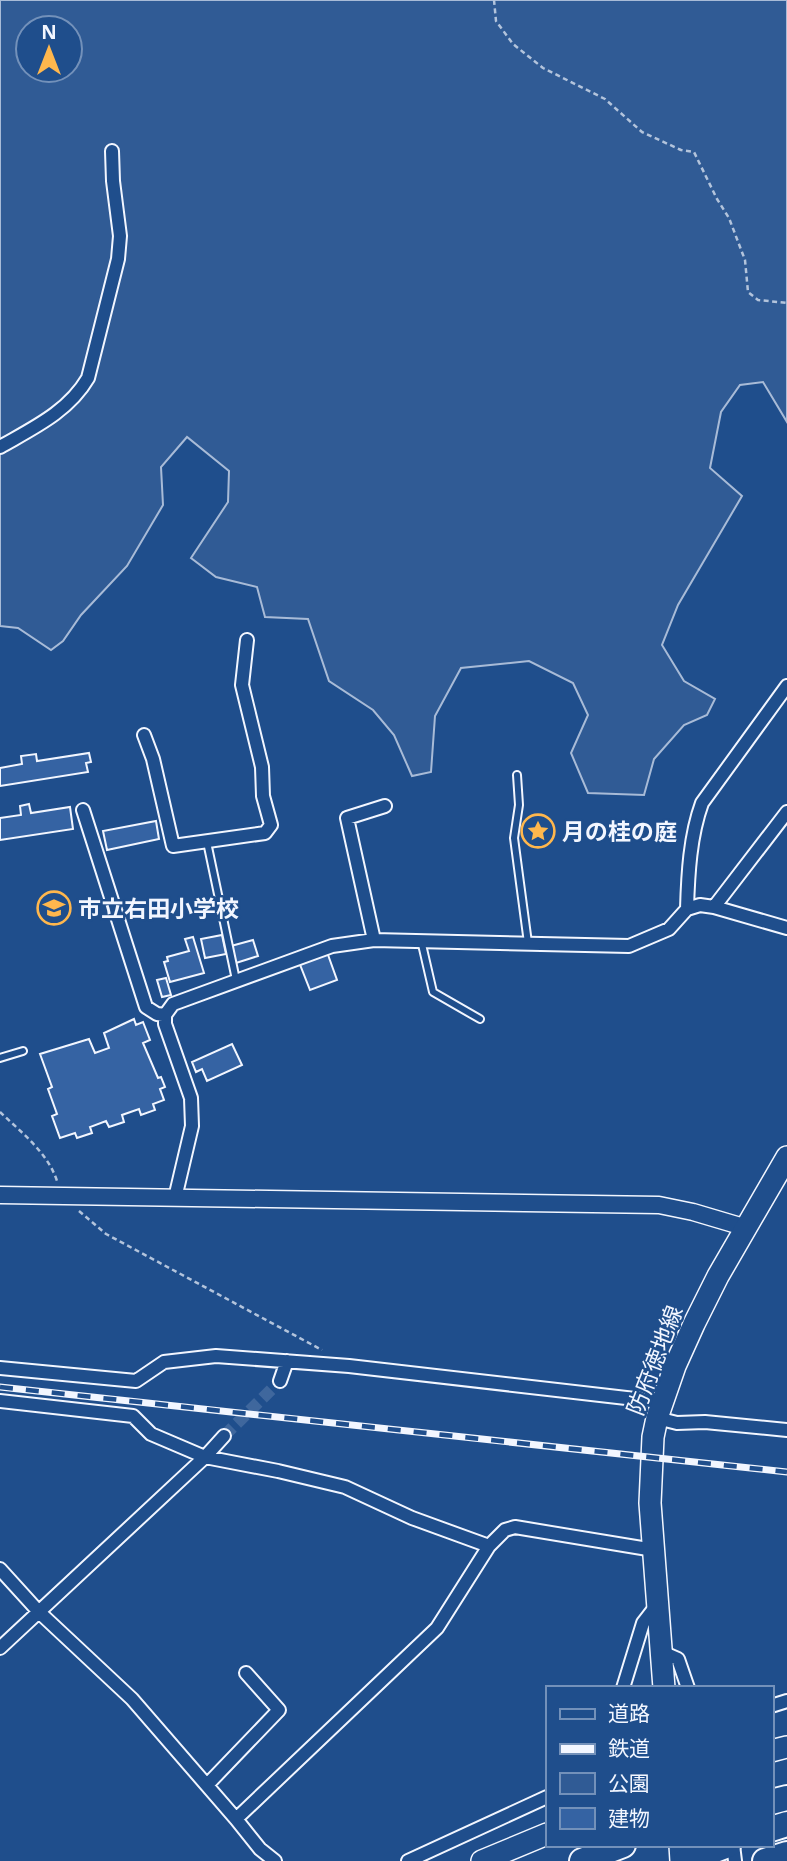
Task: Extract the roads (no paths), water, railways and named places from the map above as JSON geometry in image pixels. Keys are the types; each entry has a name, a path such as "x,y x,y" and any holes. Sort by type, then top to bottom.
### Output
{"highway":[{"path":"582,1861 618,1847"},
{"path":"684,1861 722,1847"},
{"path":"765,1861 787,1854"}],"main road":[{"name":"防府徳地線","path":"664,1686 650,1503 653,1437 659,1410 694,1324 718,1276 787,1157"},
{"path":"482,1861 546,1833"}],"street":[{"path":"0,447 78,396 88,378 118,259 120,236 112,151"},
{"path":"144,735 153,759 173,846 265,833 271,825 263,796 262,768 242,685 247,640"},
{"path":"687,909 696,818 702,803 787,686"},
{"path":"374,940 347,818 385,806"},
{"path":"83,810 146,1007 157,1014 165,1015"},
{"path":"714,907 787,813"},
{"path":"175,1198 192,1126 191,1098 172,1046 165,1015 173,1004 332,946 374,940 629,946 669,929 687,909 699,905 787,928"},
{"path":"0,1195 659,1205 747,1228"},
{"path":"0,1368 136,1381 164,1362 216,1356 288,1361 349,1366 659,1410 677,1423 705,1422 787,1430"},
{"path":"280,1381 288,1361"},
{"path":"0,1401 133,1416 151,1434 205,1457 345,1487 412,1518 489,1546"},
{"path":"0,1648 205,1457 224,1436"},
{"path":"236,1819 437,1628 489,1546 505,1530 515,1527 654,1550"},
{"path":"0,1569 39,1612 132,1699 260,1849 275,1861"},
{"path":"626,1686 643,1623 658,1604"},
{"path":"662,1652 678,1659 687,1686"},
{"path":"207,1785 279,1710 246,1673"},
{"path":"408,1861 546,1797"}],"lane":[{"path":"517,775 519,805 514,838 528,943"},
{"path":"207,842 237,981"},
{"path":"421,940 433,992 480,1019"},
{"path":"0,1058 23,1051"}],"tunnel":[{"path":"224,1436 280,1381"}],"railway":[{"path":"0,1387 787,1472"}],"place":[{"name":"月の桂の庭","path":"538,831"},
{"name":"市立右田小学校","path":"54,908"}]}
